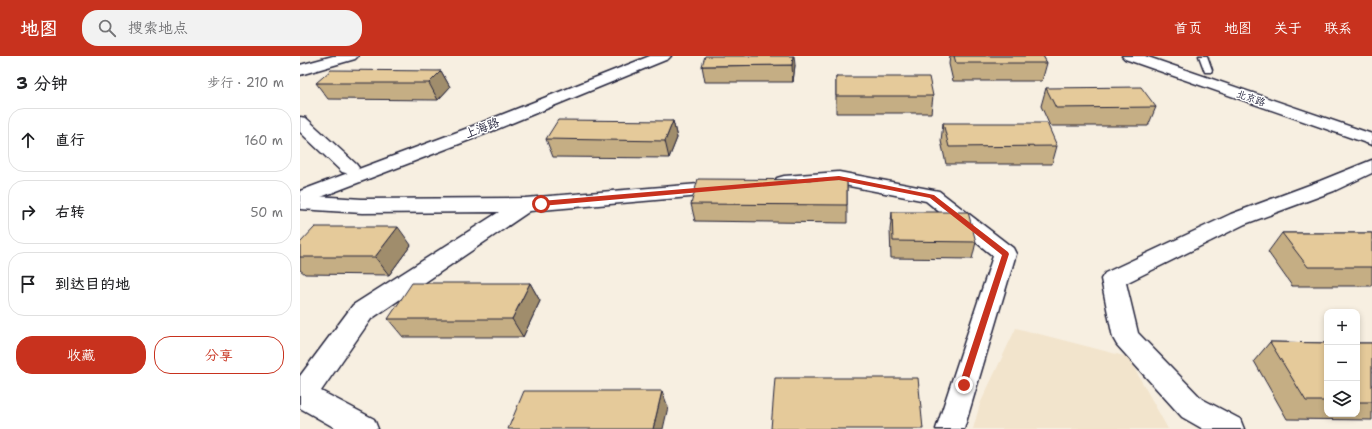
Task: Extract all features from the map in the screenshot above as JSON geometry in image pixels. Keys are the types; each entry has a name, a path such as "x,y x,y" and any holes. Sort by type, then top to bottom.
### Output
{"street":[{"path":"300,70 350,56"},
{"name":"上海路","path":"300,186 641,56"},
{"name":"上海路","path":"300,198 481,129 663,56"},
{"name":"北京路","path":"1130,56 1372,140"},
{"name":"北京路","path":"1168,56 1206,63 1372,125"},
{"path":"300,122 349,168"},
{"path":"1230,429 1192,408 1126,338 1113,279 1238,219 1327,186 1372,166"},
{"path":"768,184 839,178 932,196 1005,254 950,429"},
{"path":"300,202 362,206 525,205 745,186"},
{"path":"364,429 302,395 362,312 525,205"}],"shaded area":[{"path":"1016,328 1128,357 1168,429 973,429 980,404"}],"building":[{"path":"705,56 793,56 792,65 702,66"},
{"path":"954,56 1043,56 1047,63 956,63"},
{"path":"331,70 441,71 429,83 316,83"},
{"path":"836,77 929,77 933,96 836,96"},
{"path":"1141,87 1156,107 1056,108 1046,88"},
{"path":"558,120 673,121 665,141 546,139"},
{"path":"943,123 1047,123 1057,146 949,147"},
{"path":"698,179 847,180 847,205 691,204"},
{"path":"892,212 968,212 976,242 893,241"},
{"path":"315,227 398,227 375,257 300,257 300,243"},
{"path":"1282,233 1372,233 1372,267 1308,267"},
{"path":"412,283 530,283 512,319 388,319"},
{"path":"1270,342 1324,343 1324,401 1306,401"},
{"path":"1360,343 1372,343 1372,402 1360,402"},
{"path":"775,378 918,378 923,429 771,429"},
{"path":"524,391 662,391 653,429 508,429"}],"route":[{"path":"541,204 839,178 932,196 1005,254 964,385"}]}
